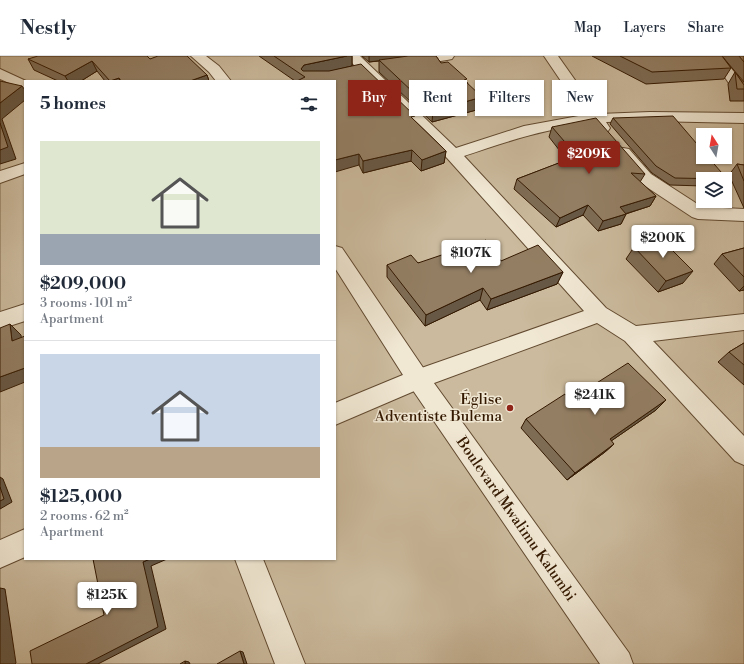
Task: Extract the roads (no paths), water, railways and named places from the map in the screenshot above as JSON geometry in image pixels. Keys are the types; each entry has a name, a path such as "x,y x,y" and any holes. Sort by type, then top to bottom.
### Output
{"street":[{"path":"198,56 214,69 223,80"},
{"path":"395,65 447,56"},
{"path":"551,56 594,118 645,178 698,213 744,215"},
{"path":"714,56 729,73 744,95"},
{"path":"362,66 453,154 599,314 633,335 744,453"},
{"path":"0,73 24,86"},
{"path":"0,86 24,87"},
{"path":"453,154 518,132 556,123 594,118 636,116 744,118"},
{"path":"0,176 24,168"},
{"name":"Boulevard Mwalimu Kalumbi","path":"336,255 418,379 618,664"},
{"path":"0,321 24,312"},
{"path":"336,414 418,379 599,314"},
{"path":"633,335 744,322"},
{"path":"0,554 24,543"},
{"path":"250,560 290,664"}],"place":[{"name":"Église Adventiste Bulema","path":"510,408"}]}
